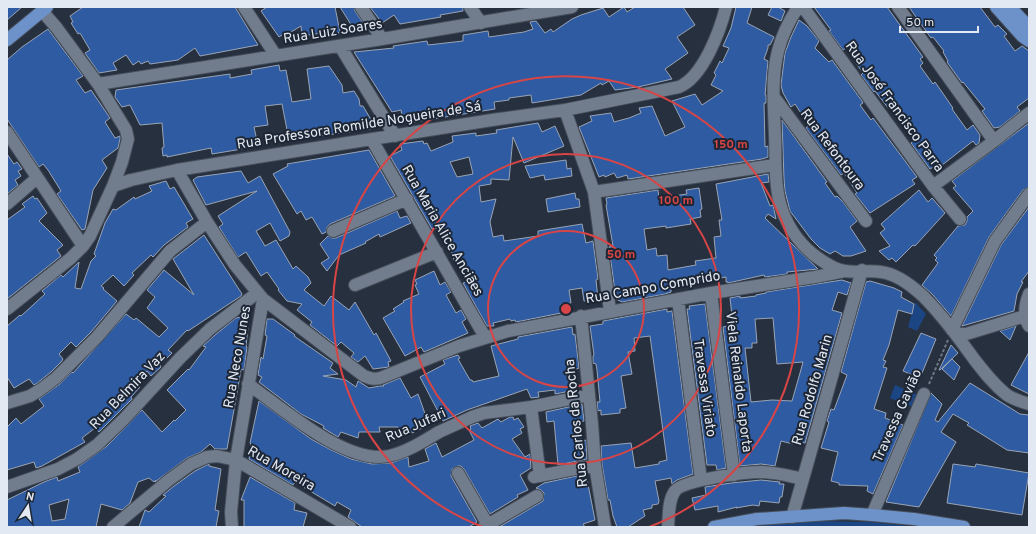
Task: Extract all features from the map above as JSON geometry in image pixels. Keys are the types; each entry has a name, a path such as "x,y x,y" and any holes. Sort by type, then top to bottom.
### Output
{"main road":[{"path":"996,7 1022,36 1029,41"},
{"path":"1010,7 1029,27"},
{"path":"7,40 45,9"},
{"path":"714,527 757,519 844,513 872,514 914,519 960,527"}],"street":[{"path":"244,7 276,56"},
{"path":"361,7 382,39"},
{"path":"470,7 481,23"},
{"name":"Rua Luiz Soares","path":"98,84 340,46 572,7"},
{"path":"798,7 789,21 778,52 774,97 775,165 778,190 782,209 788,223 805,247 818,258 845,271"},
{"name":"Rua José Francisco Parra","path":"803,7 933,186 1029,113"},
{"path":"898,7 994,141"},
{"name":"Rua Professora Romilde Nogueira de Sá","path":"113,186 131,180 177,170 565,110 679,87 686,84 696,73 712,46 724,8"},
{"path":"7,309 71,258 83,246 90,236 113,186 127,145 128,134 126,130 98,84 56,27 45,9"},
{"path":"340,46 395,136"},
{"name":"Rua Refontoura","path":"774,97 866,221"},
{"path":"565,110 594,192 610,311"},
{"path":"7,132 83,246"},
{"name":"Rua Maria Alice Anciães","path":"372,140 485,337"},
{"path":"594,192 775,165"},
{"name":"Rua Neco Nunes","path":"177,170 207,222 235,265 260,296 236,460 231,512 232,527"},
{"path":"7,204 37,178"},
{"path":"933,186 960,219"},
{"path":"1029,194 995,241 952,330 960,334 966,334 1027,321 1026,305 1029,294"},
{"path":"333,231 407,199"},
{"path":"7,403 35,393 56,378 97,337 170,251 207,222"},
{"path":"355,285 437,252"},
{"name":"Rua Campo Comprido","path":"260,296 364,376 377,380 485,337 508,331 581,316 845,271 862,270 883,272 895,276 910,285 935,309 998,387 1008,396 1029,404"},
{"name":"Rua Rodolfo Marin","path":"792,517 862,270"},
{"name":"Viela Reinaldo Laporta","path":"711,293 734,475"},
{"name":"Rua Belmira Vaz","path":"7,487 58,469 77,459 97,445 124,419 180,358 210,329 260,296"},
{"name":"Travessa Viriato","path":"678,299 701,480"},
{"name":"Rua Carlos da Rocha","path":"581,316 595,465 605,527"},
{"name":"Rua Jufari","path":"248,384 294,418 328,440 361,454 378,456 389,456 402,451 447,428 484,413 530,407 589,395"},
{"name":"Travessa Gavião","path":"872,514 924,394"},
{"path":"530,407 537,476 595,465"},
{"name":"Rua Moreira","path":"115,525 169,480 199,460 217,456 236,460 350,527"},
{"path":"668,527 670,506 674,492 684,484 701,480 760,472 783,474 804,479"},
{"path":"458,473 486,526 537,496"},
{"name":"Rua Moreira","path":"115,525 130,527"}],"path":[{"name":"Travessa Gavião","path":"924,394 952,330"}],"shaded area":[{"path":"915,302 926,314 917,331 908,327"},
{"path":"895,385 918,395 913,407 890,398"},
{"path":"817,521 870,522 919,527 747,527 759,524"}],"building":[{"path":"7,7 22,7 7,20"},
{"path":"83,7 235,7 258,45 200,56 195,48 178,60 150,64 148,61 141,64 139,61 133,65 126,55 113,63 117,70 99,73 85,53 90,50 80,33 78,34 71,23 73,22 70,16"},
{"path":"267,7 335,7 340,32 338,34 330,35 329,32 302,36 301,26 286,35 285,33 279,37 261,11"},
{"path":"340,7 354,7 365,26 364,30 355,31"},
{"path":"370,7 463,7 463,11 440,15 441,17 400,24 394,15 382,23"},
{"path":"624,7 627,12 635,7 683,7 695,25 677,37 688,53 665,69 672,79 638,87 615,90 609,81 602,85 601,83 581,95 532,103 531,95 509,98 509,100 494,102 495,109 414,122 413,119 404,121 404,115 402,116 401,110 392,112 354,52 394,48 393,46 427,41 428,45 463,41 463,35 488,31 489,37 524,32 533,29 530,22 536,21 545,33 551,29 553,32 572,19 581,15 603,8 609,17"},
{"path":"736,7 752,7 747,23 774,37 770,45 768,45 764,59 768,61 765,95 766,103 764,103 765,147 768,146 768,157 628,179 627,175 617,178 614,173 605,177 604,175 599,177 579,127 592,121 590,116 611,113 614,122 641,113 639,108 652,106 665,136 685,127 672,101 695,94 702,105 723,91 711,85 716,75 714,73 720,61 722,63 729,48 723,46 731,28"},
{"path":"772,7 778,7 785,11 781,21 768,15"},
{"path":"814,7 887,7 923,57 920,59 923,63 920,66 933,84 935,82 967,130 973,125 980,135 979,143 976,145 973,141 937,169 935,166 930,169 911,143 914,140 910,135 916,131 906,117 902,120 891,107 889,109 875,91 874,92 861,75 863,73 855,62 857,60 847,47 843,50 829,31 831,30"},
{"path":"909,7 980,7 995,27 998,25 1007,34 1004,36 1015,51 1022,46 1029,51 1029,98 1017,107 1020,111 1000,127 994,128 982,111 985,109 963,82 962,83 947,62 948,61 943,52 944,51 933,37 931,38"},
{"path":"799,20 807,26 819,41 815,48 829,62 832,60 862,101 863,103 860,105 871,120 873,118 917,177 912,180 915,184 870,213 855,194 857,193 844,173 841,175 806,128 808,124 795,104 791,107 783,93 781,85 785,53"},
{"path":"48,29 83,76 76,80 85,93 91,90 110,118 105,122 115,138 120,136 118,148 102,160 107,168 93,190 85,229 82,230 57,194 61,191 48,170 43,164 39,167 7,119 7,60 22,47"},
{"path":"279,65 280,71 286,70 292,102 311,99 307,69 329,66 342,85 343,93 354,91 359,99 360,106 363,106 376,128 320,136 319,130 288,135 282,104 265,106 268,125 254,127 257,141 241,143 242,149 212,154 211,148 167,157 167,155 163,156 162,148 164,147 162,123 140,125 130,105 122,107 115,97 116,90 230,74 230,78 252,74 251,70"},
{"path":"782,120 827,182 825,183 835,197 837,196 843,202 857,221 850,227 866,251 851,256 843,256 835,251 830,254 820,248 811,239 790,211 785,191"},
{"path":"538,123 542,132 555,126 564,146 524,163 513,137 509,180 491,179 491,184 479,186 481,202 496,199 490,222 493,237 503,235 504,241 538,236 538,231 582,224 586,243 593,241 598,279 596,280 598,299 584,301 582,288 569,290 571,303 561,304 561,313 516,322 515,320 511,321 510,319 493,323 494,326 487,326 463,283 467,282 462,261 455,263 445,231 439,232 438,228 432,229 390,156 402,150 400,144 423,141 424,144 427,143 431,151 453,142 452,136 476,133 476,136 497,133 496,130","holes":["469,157 473,174 457,177 450,162"]},
{"path":"1029,123 1029,187 1023,190 989,237 951,316 933,295 922,285 938,263 935,260 937,258 934,255 958,226 965,225 967,217 973,211 953,188 956,186 952,181"},
{"path":"369,150 395,196 330,224 327,227 326,232 322,234 312,217 306,220 301,211 297,214 273,174 288,166 287,164"},
{"path":"7,154 14,164 17,162 22,169 18,171 21,176 15,180 18,185 7,194"},
{"path":"566,160 567,169 571,168 572,176 545,180 544,175 530,178 525,166"},
{"path":"241,171 248,183 260,176 290,232 289,236 280,241 270,223 256,231 265,246 276,240 293,269 296,266 308,277 311,283 304,290 324,306 331,296 349,310 355,302 374,335 376,333 391,361 388,362 389,367 373,369 365,356 358,362 351,357 354,353 341,342 337,346 310,325 312,322 297,310 302,304 287,301 267,272 261,276 246,252 238,257 219,227 223,224 218,216 257,191 206,205 193,180 197,177"},
{"path":"768,174 769,182 761,183 770,206 773,205 776,219 768,214 765,218 818,269 787,272 787,274 765,277 764,275 728,283 726,282 726,277 671,287 671,292 665,294 622,302 616,299 609,247 613,246 606,198 658,190 659,198 687,194 686,190 699,188 702,209 700,210 701,217 690,219 691,224 666,228 666,226 644,229 647,250 656,248 657,256 667,255 668,270 696,265 695,261 716,258 714,237 721,236 719,220 722,220 716,184"},
{"path":"166,181 170,189 174,187 193,219 186,223 188,227 164,245 153,257 151,255 132,273 134,275 124,286 113,275 101,286 117,301 91,332 76,347 71,342 59,354 63,359 61,362 36,384 34,385 29,379 14,388 7,377 7,326 20,315 21,316 45,294 42,291 61,275 63,277 79,262 75,288 81,289 91,261 96,256 94,254 105,223 113,209 116,210 134,197 135,199 152,191 149,186"},
{"path":"919,190 928,202 932,198 945,213 915,246 913,245 896,262 892,258 889,260 879,251 890,246 880,233 885,229 881,224"},
{"path":"575,193 576,199 579,199 580,207 548,212 546,199"},
{"path":"33,196 35,199 37,198 47,213 39,221 63,245 57,250 61,256 7,299 7,220 25,207 22,204"},
{"path":"1029,207 1029,271 1021,282 1023,282 1017,294 1014,311 962,326 1001,245"},
{"path":"397,211 400,218 407,216 411,223 380,237 379,234 365,242 366,243 339,255 327,271 321,263 329,258 320,244 328,236 336,238"},
{"path":"204,235 242,294 241,296 188,331 187,330 168,350 172,353 160,365 161,367 151,376 147,371 136,383 140,387 131,397 132,399 99,432 95,428 82,438 85,442 42,466 36,468 34,462 7,470 7,427 16,418 21,424 44,406 39,399 60,384 72,372 73,373 126,314 134,320 136,318 159,337 168,328 147,308 155,297 147,290 164,270 194,295 173,259"},
{"path":"434,271 440,285 445,282 451,292 446,295 456,313 461,310 466,319 462,322 468,333 424,352 421,347 405,356 383,318 395,311 393,309 404,302 403,301 419,294 415,285 417,284 415,280"},
{"path":"842,280 851,283 847,295 838,292 832,310 842,313 805,443 794,440 793,444 781,441 775,466 761,464 740,466 723,327 733,325 730,298 740,296 740,298 756,296 766,292","holes":["773,318 777,364 803,362 792,401 772,400 751,402 745,348 752,348 752,343 757,343 755,319"]},
{"path":"870,281 902,292 901,297 914,304 912,314 898,310 889,345 883,360 886,361 883,367 887,368 874,409 886,413 885,418 903,425 873,494 867,491 868,486 839,485 839,483 831,481 838,452 821,448 829,422 827,421 831,409 834,410 847,375 841,372 866,282"},
{"path":"705,304 726,468 717,470 716,465 707,465 687,309 690,309 689,306"},
{"path":"667,309 667,312 672,311 693,474 677,480 672,484 671,478 655,481 659,501 658,504 652,505 652,508 643,510 645,516 628,527 617,527 610,500 608,500 602,464 601,446 631,443 635,468 659,464 659,462 667,460 650,336 634,338 635,351 628,352 632,374 621,376 626,408 620,409 620,413 601,415 601,410 598,411 597,402 600,402 597,370 596,364 593,363 594,355 590,326 603,324 603,321"},
{"path":"247,316 247,347 244,370 241,369 227,449 215,449 210,444 201,452 187,458 155,482 156,480 154,482 149,478 138,482 130,503 122,510 101,504 96,527 7,527 7,500 57,477 58,481 80,472 78,467 107,446 142,410 162,432 174,420 175,421 186,410 167,390 188,369 189,370 206,347 203,346 236,318","holes":["69,499 65,519 52,521 49,505"]},
{"path":"267,319 273,319 295,335 294,336 333,363 330,368 338,374 323,376 346,380 356,387 358,381 369,388 384,386 383,385 400,378 411,398 418,394 428,422 423,425 424,427 412,433 410,430 399,432 398,427 379,427 380,432 359,432 358,438 341,432 338,437 323,428 324,426 301,414 259,382 262,377 258,375 261,357 263,359 267,336 265,335"},
{"path":"1016,326 1010,340 1000,331"},
{"path":"572,327 573,335 575,334 579,368 573,370 575,390 555,394 555,390 538,392 539,397 531,398 527,389 467,410 443,421 420,377 445,364 443,360 458,355 460,358 458,359 470,380 473,382 499,376 491,346 518,339 518,337"},
{"path":"921,333 936,339 920,378 903,371"},
{"path":"951,345 958,353 939,370"},
{"path":"1029,352 1029,394 1011,385"},
{"path":"952,359 960,367 954,380 942,369"},
{"path":"970,383 1020,414 1029,415 1029,453 1007,450 967,425 969,423 953,414 941,432 956,442 919,507 886,502 931,393 942,404 935,420 938,422"},
{"path":"259,401 311,439 351,459 372,464 391,463 408,457 409,467 429,461 425,449 436,443 442,457 474,440 469,430 471,429 470,426 478,423 482,428 498,419 501,422 510,417 513,417 514,420 518,418 524,427 520,429 522,433 512,439 525,457 530,454 531,468 520,475 528,490 517,495 518,497 490,514 464,469 461,466 458,466 452,469 451,476 477,522 469,527 362,527 348,517 351,510 337,502 335,506 295,482 293,485 249,459 250,443"},
{"path":"582,404 584,421 577,423 582,441 586,440 587,459 558,465 554,421 547,422 546,412"},
{"path":"209,464 209,466 221,469 215,510 219,511 216,527 139,527 145,510 149,512 166,496 163,495 174,486 195,471"},
{"path":"953,464 975,467 976,464 1029,473 1022,515 947,503"},
{"path":"586,474 595,520 583,524 585,527 499,527 543,501 544,493 536,488 544,483"},
{"path":"250,477 295,503 294,510 307,513 303,527 244,527 244,500 241,500"},
{"path":"761,480 780,482 779,484 784,484 782,497 780,497 779,503 760,501 759,506 753,505 736,508 737,507 718,512 718,506 695,510 692,498 706,495 705,487"}]}
